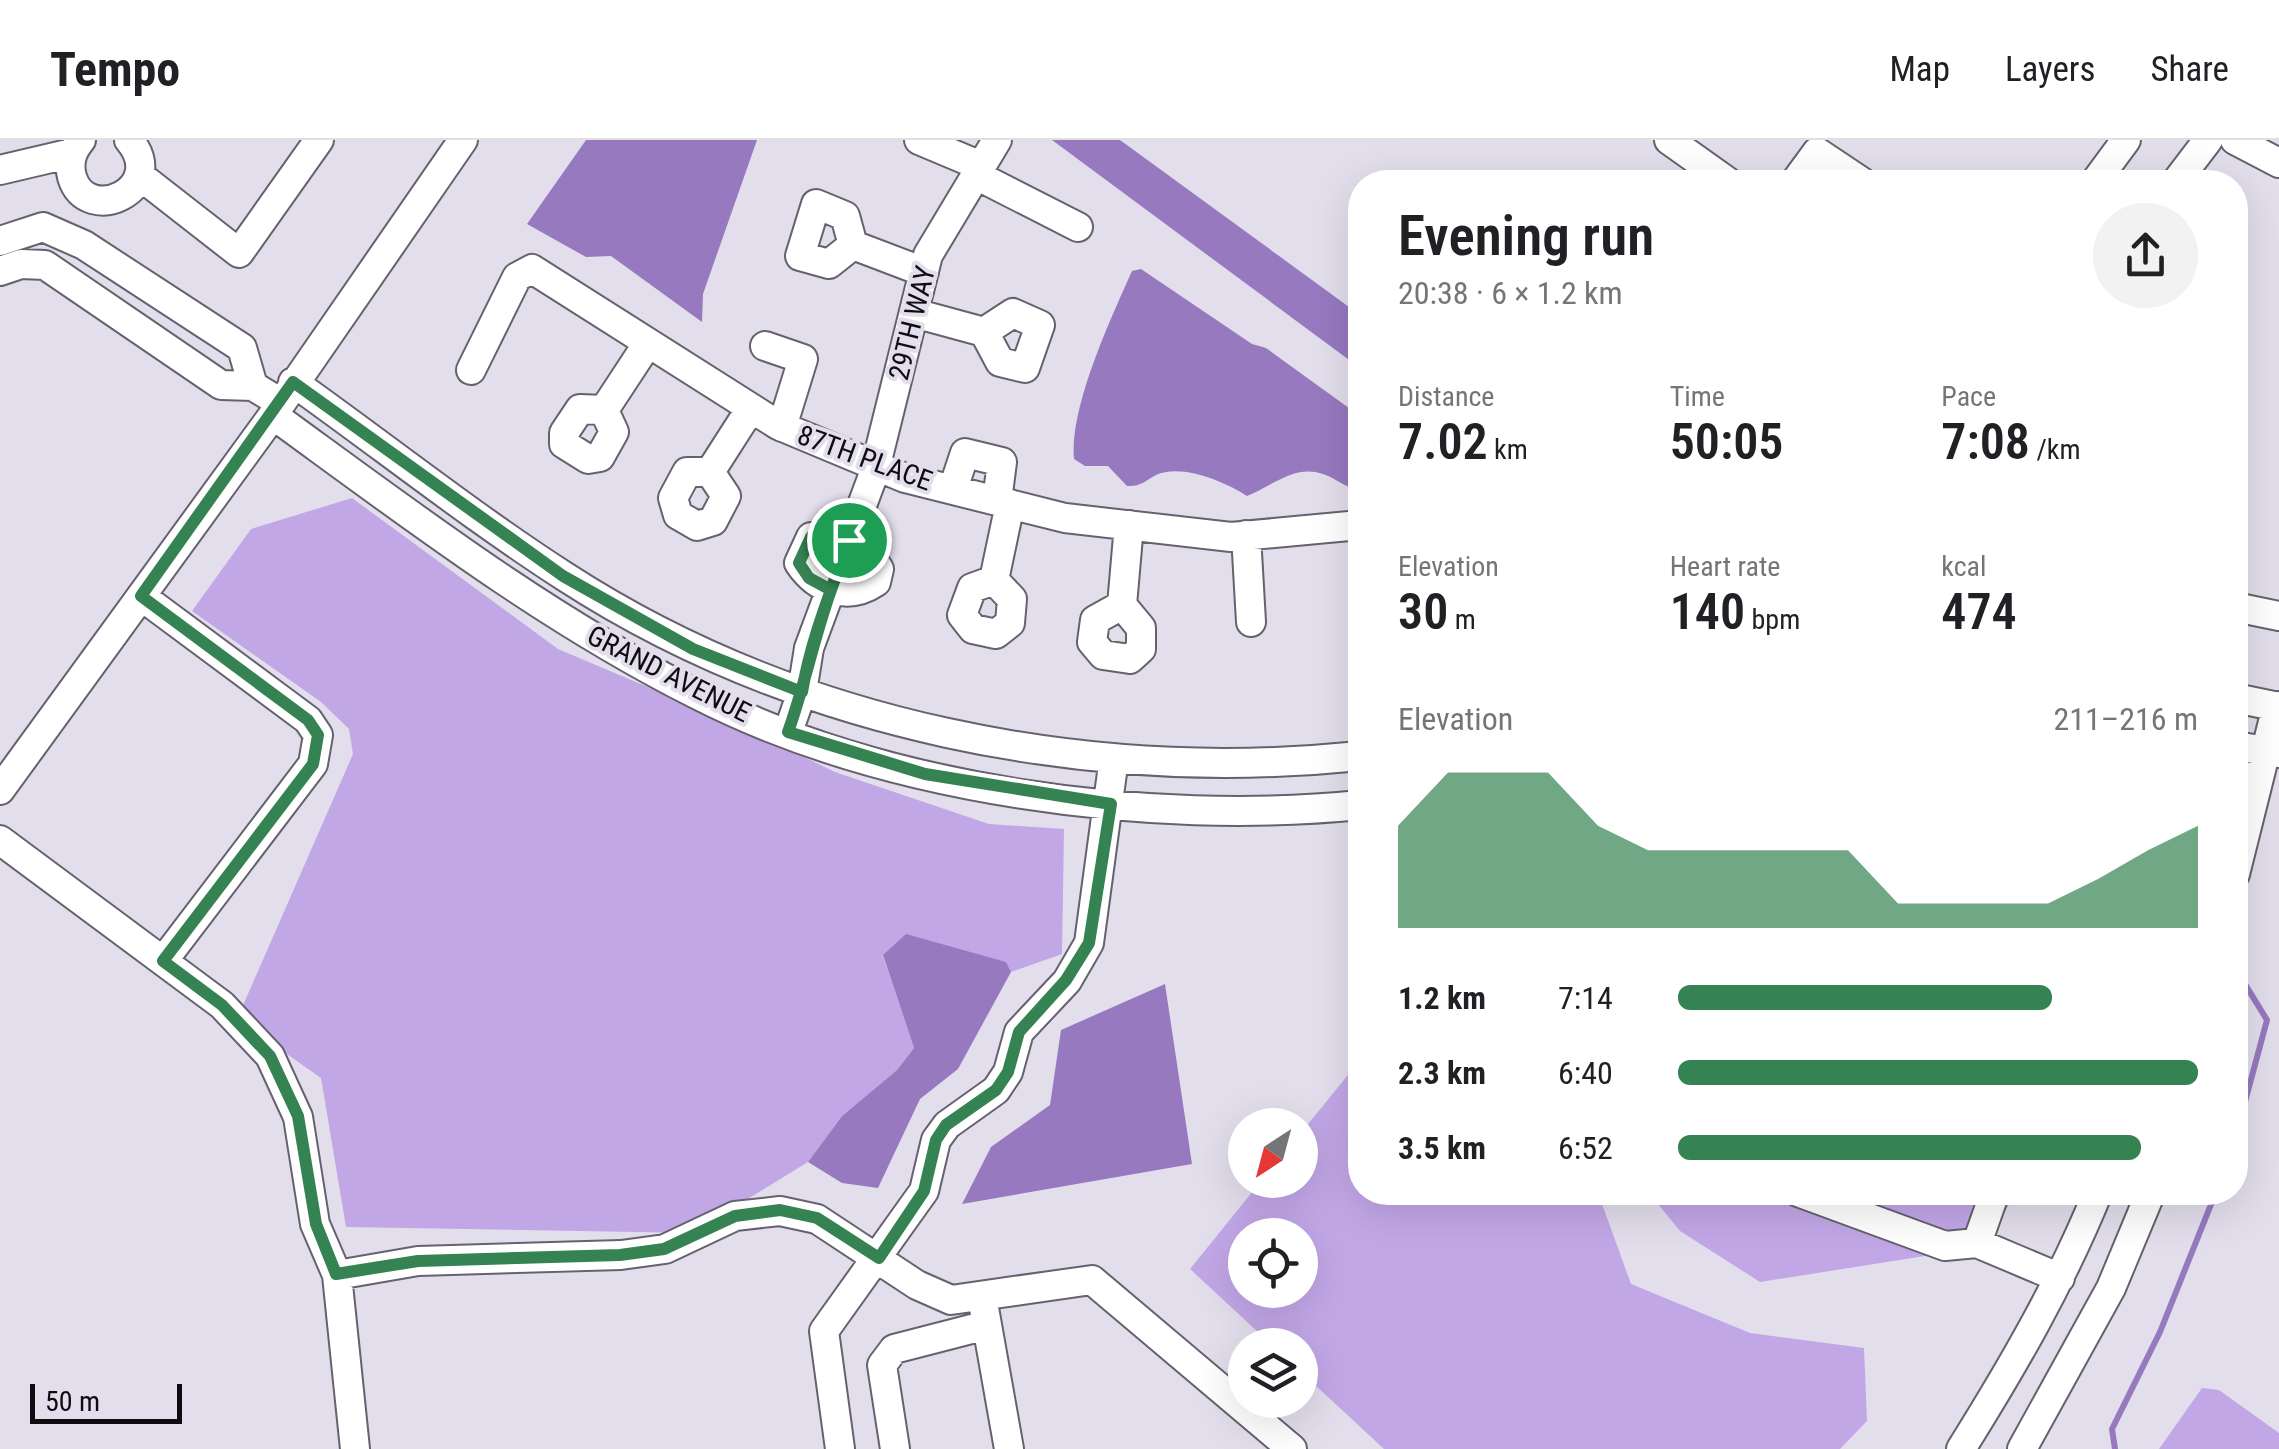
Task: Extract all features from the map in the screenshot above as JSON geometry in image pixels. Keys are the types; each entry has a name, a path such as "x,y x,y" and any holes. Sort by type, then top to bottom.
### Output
{"street":[{"path":"92,201 127,194 140,175 138,152 129,140"},
{"path":"140,175 239,253 318,140"},
{"path":"0,790 282,400 463,140"},
{"path":"919,140 1078,227"},
{"name":"29TH WAY","path":"876,462 928,255 997,140"},
{"path":"1669,140 1711,170"},
{"path":"2104,170 2126,140"},
{"path":"2185,170 2208,140"},
{"path":"2235,140 2279,164"},
{"path":"0,170 77,146"},
{"path":"71,282 76,236 86,229 95,211 92,201 70,174 77,146"},
{"path":"1804,170 1817,152 1844,170"},
{"path":"0,241 43,227 76,236 242,348 252,386"},
{"path":"854,245 924,272"},
{"path":"0,271 21,264 45,265 222,386 252,386 282,400"},
{"name":"87TH PLACE","path":"471,370 517,277 532,269 782,427 876,462 906,478 1065,518 1129,525 1246,535 1348,526"},
{"path":"914,313 984,332"},
{"path":"604,410 648,343"},
{"path":"765,346 803,359 782,427"},
{"name":"GRAND AVENUE","path":"282,400 563,576 693,649 802,692 919,726 1114,758 1236,765 1348,757"},
{"name":"GRAND AVENUE","path":"282,400 569,623 699,696 788,732 925,774 1111,804 1243,812 1348,806"},
{"path":"710,472 751,408"},
{"path":"953,490 965,453 1002,462 1004,502 994,580"},
{"path":"788,732 802,692 809,648 876,462"},
{"path":"1122,605 1129,525"},
{"path":"1246,535 1251,622"},
{"path":"811,537 849,540 870,555 879,569 876,582 864,590 831,590 809,578 799,563 811,537"},
{"path":"141,596 308,720 318,735 313,764 163,961"},
{"path":"2248,610 2279,616"},
{"path":"2248,700 2278,706 2272,752 2248,831"},
{"path":"840,1449 824,1331 924,1191 936,1140 946,1125 996,1090 1008,1072 1019,1032 1066,980 1089,943 1111,804 1114,758"},
{"path":"0,840 222,1005 270,1056 298,1116 316,1224 336,1274 355,1449"},
{"path":"1833,1205 1945,1246 1977,1243 2060,1278"},
{"path":"1977,1243 1990,1205"},
{"path":"1961,1449 2019,1356 2092,1205"},
{"path":"2022,1449 2112,1288 2146,1205"},
{"path":"336,1274 418,1261 620,1255 664,1249 735,1216 780,1210 817,1218 917,1285 951,1300 1092,1280 1292,1449"},
{"path":"982,1296 1009,1449"},
{"path":"895,1449 882,1365 894,1349 987,1325"}],"shaded area":[{"path":"586,140 757,140 703,294 702,322 611,256 586,257 527,224"},
{"path":"1052,140 1120,140 1348,306 1348,359"},
{"path":"1141,269 1252,344 1266,348 1348,407 1348,486 1328,476 1303,472 1247,496 1216,480 1178,471 1127,486 1108,466 1085,466 1074,459 1074,438 1085,389 1132,271"},
{"path":"352,498 558,649 740,726 835,772 989,824 1064,829 1062,954 1011,972 1005,962 883,956 914,1048 897,1070 842,1116 808,1162 692,1233 346,1227 321,1078 237,1019 353,754 349,729 321,702 192,611 251,529"},
{"path":"906,934 1006,962 1011,972 958,1069 920,1099 878,1188 842,1183 808,1162 842,1116 897,1070 914,1048 883,955"},
{"path":"1165,984 1192,1164 962,1204 991,1147 1050,1105 1061,1030"},
{"path":"1348,1075 1348,1205 1602,1205 1631,1284 1750,1333 1864,1348 1867,1421 1840,1449 1384,1449 1318,1388 1318,1328 1254,1328 1232,1308 1318,1308 1318,1218 1231,1218 1247,1198 1318,1198 1318,1112"},
{"path":"1659,1205 2009,1205 1963,1250 1760,1282 1680,1231"},
{"path":"1228,1222 1228,1304 1190,1269"},
{"path":"2202,1388 2219,1390 2279,1433 2279,1449 2159,1449"}],"waterway":[{"path":"2248,989 2267,1020 2248,1091"},
{"path":"2115,1449 2112,1429 2160,1332 2211,1205"}],"route":[{"path":"849,540 811,537 803,548 799,563 809,578 831,590 809,648 802,692 788,732 925,774 1044,797 1111,804 1089,943 1080,962 1019,1032 1008,1072 996,1090 946,1125 936,1140 924,1191 908,1218 879,1258 817,1218 780,1210 735,1216 664,1249 620,1255 418,1261 336,1274 316,1224 298,1116 270,1056 222,1005 163,961 313,764 318,735 308,720 141,596 293,382 563,576 693,649 802,692 809,648 814,636 831,590 849,540"}]}
